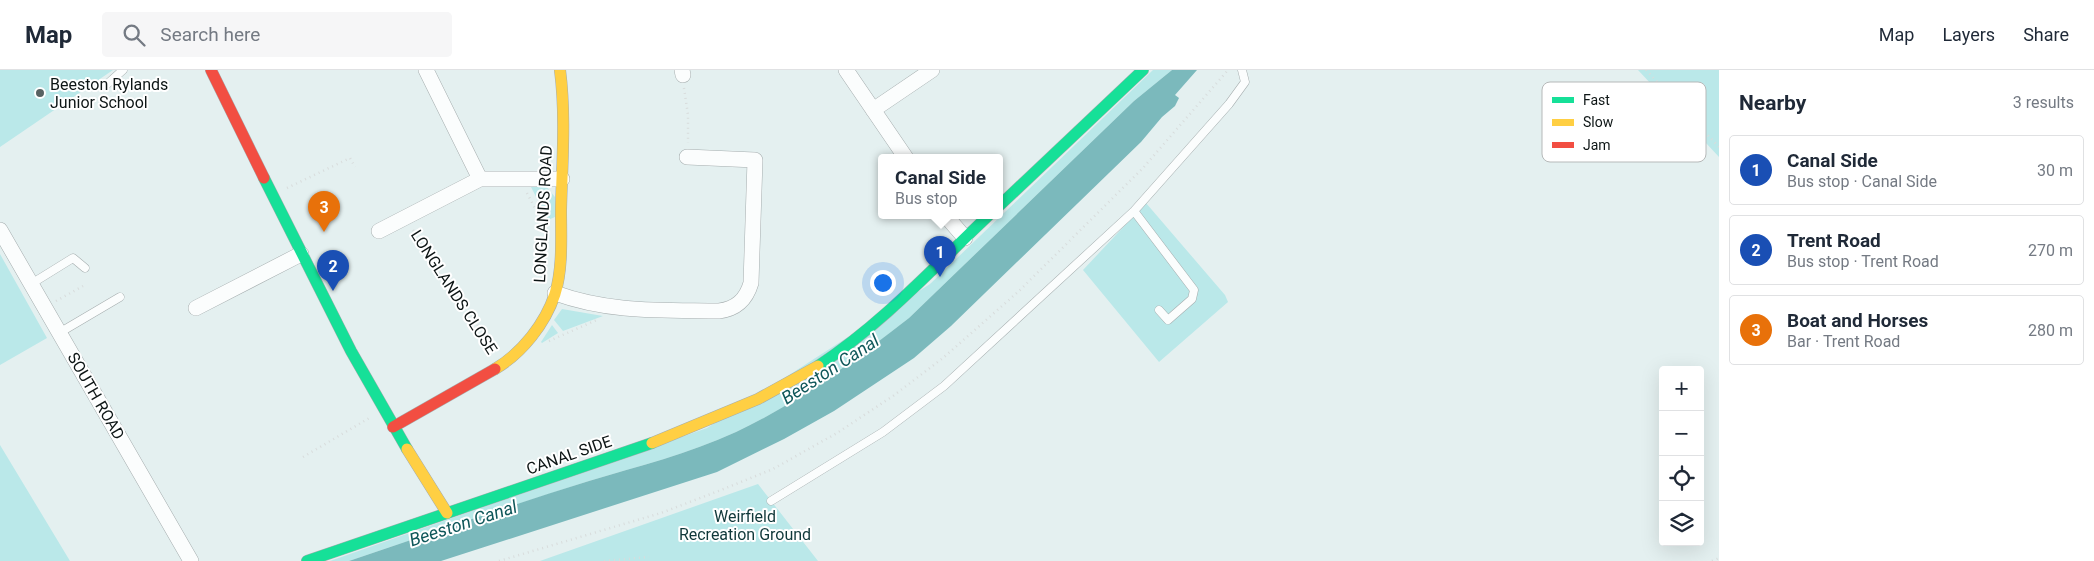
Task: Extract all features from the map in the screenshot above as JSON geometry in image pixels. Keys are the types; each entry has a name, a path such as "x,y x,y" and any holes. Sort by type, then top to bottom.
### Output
{"street":[{"path":"211,70 301,254 384,410 447,513"},
{"path":"426,70 480,179"},
{"name":"LONGLANDS ROAD","path":"394,427 503,366 518,353 536,331 555,293 559,271 564,100 560,70"},
{"path":"846,70 903,154"},
{"path":"873,110 932,70"},
{"path":"1003,202 1143,70"},
{"path":"555,293 591,305 628,309 719,311 732,309 742,301 751,283 755,160 687,158"},
{"path":"379,231 480,179 562,180"},
{"path":"949,219 965,238"},
{"name":"CANAL SIDE","path":"306,561 606,460 694,427 772,392 819,366 879,323 985,219"},
{"name":"SOUTH ROAD","path":"0,230 191,561"},
{"path":"196,308 301,254"}],"lane":[{"path":"105,86 122,70"},
{"path":"771,501 883,432 944,386 1134,211 1229,104 1245,82 1242,70"},
{"path":"1134,211 1194,290 1192,299 1168,320 1159,310"},
{"path":"31,284 73,258 85,268"},
{"path":"60,333 120,297"}],"path":[{"path":"499,561 661,513 721,490 773,468 837,433 893,396 943,358 1019,291 1143,168 1228,70"},
{"path":"1646,70 1657,82"},
{"path":"682,72 688,115 687,158"},
{"path":"1706,133 1719,147"},
{"path":"272,195 350,158 355,167"},
{"path":"519,179 547,232"},
{"name":"LONGLANDS CLOSE","path":"407,218 443,280 467,308 503,366"},
{"path":"45,308 83,286"},
{"path":"561,334 601,318"},
{"path":"303,457 384,410"},
{"path":"604,561 649,557"},
{"path":"1712,561 1719,558"}],"green space":[{"name":"Beeston Rylands Junior School","path":"0,70 113,70 0,147"},
{"path":"1153,70 1172,70 1134,101 909,318 847,365 782,408 736,432 682,453 499,510 349,561 330,561 707,428 930,284 998,219 1003,219 1003,214"},
{"path":"1638,70 1719,70 1719,157 1706,143 1706,82 1649,82"},
{"path":"532,185 545,185 555,197 555,217 548,220 531,187"},
{"path":"1146,203 1225,295 1228,302 1159,362 1083,270"},
{"path":"0,254 47,338 0,365"},
{"path":"562,309 603,316 563,331 554,320"},
{"path":"552,325 558,333 542,343 541,342"},
{"path":"0,445 70,561 0,561"},
{"name":"Weirfield Recreation Ground","path":"758,484 818,561 540,561"}],"water":[{"name":"Beeston Canal","path":"1172,70 1197,70 1175,95 1179,98 1175,106 1162,117 1141,142 951,326 914,358 834,411 784,439 717,472 441,561 349,561 529,500 700,447 736,432 782,408 847,365 909,318 1134,101"}],"traffic: fast":[{"path":"1003,202 1143,70"},
{"path":"264,178 351,351 407,449"},
{"path":"818,366 885,314 985,219"},
{"path":"307,561 652,443"}],"traffic: slow":[{"path":"495,369 514,355 539,327 551,305 558,284 561,252 563,140 560,70"},
{"path":"652,443 758,399 818,366"},
{"path":"407,449 447,513"}],"traffic: jam":[{"path":"211,70 264,178"},
{"path":"393,427 495,369"}],"place":[{"name":"Beeston Rylands Junior School","path":"40,93"},
{"name":"Boat and Horses","path":"324,232"},
{"name":"Canal Side","path":"940,277"},
{"name":"Trent Road","path":"333,291"}]}
